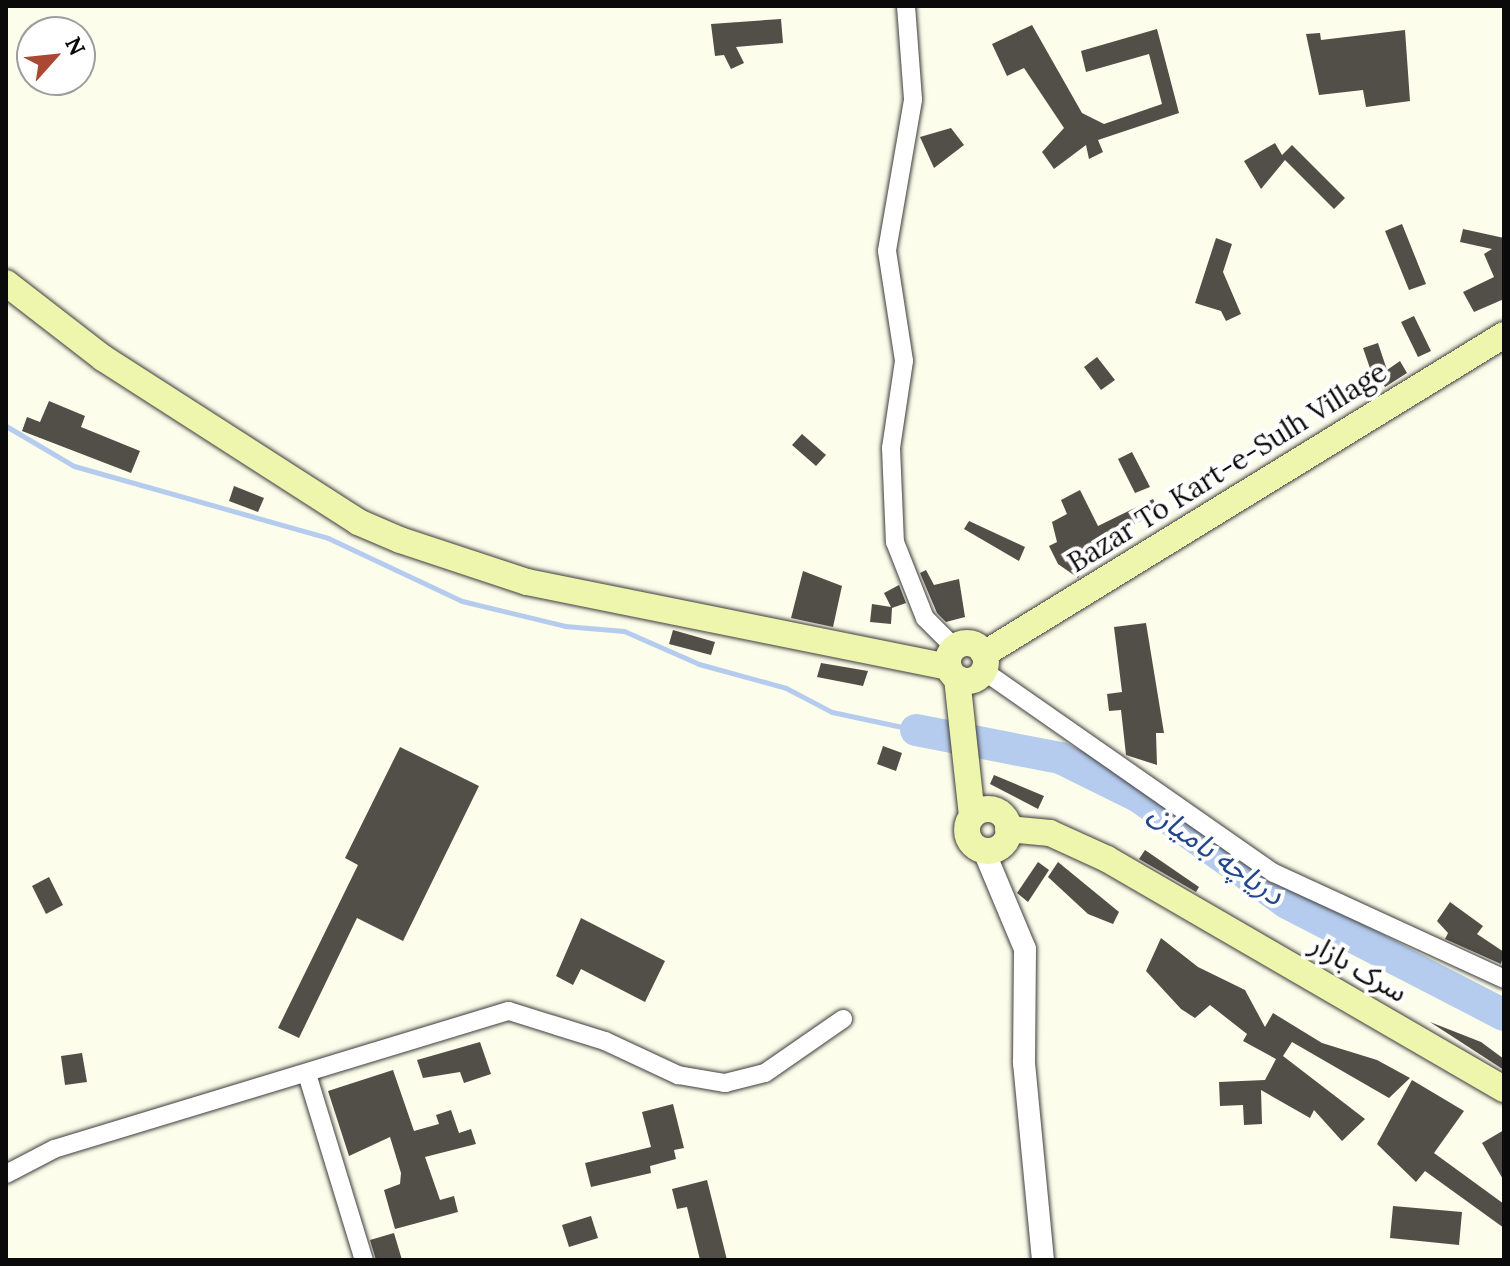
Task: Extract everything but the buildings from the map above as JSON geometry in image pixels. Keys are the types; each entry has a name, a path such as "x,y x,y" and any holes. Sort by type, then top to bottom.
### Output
{"main road":[{"path":"6,283 103,358 358,522 400,540 527,582 967,666 968,709 978,773 979,813 968,837 984,851 1001,845 1008,829 1003,817 979,813"},
{"name":"Bazar To Kart-e-Sulh Village","path":"967,666 1504,335"},
{"name":"سرک بازار","path":"1008,829 1050,833 1107,859 1504,1089"}],"street":[{"path":"900,8 913,100 887,251 904,361 891,448 895,542 925,618 967,666 1274,873 1504,979"},
{"path":"984,851 1025,949 1024,1063 1043,1260"},
{"path":"6,1174 54,1149 509,1011 593,1036 678,1075 725,1083 765,1073 843,1019"},
{"path":"307,1074 364,1260"}],"waterway":[{"path":"6,426 74,466 328,538 462,601 565,626 624,631 699,664 786,688 832,712 916,730"},
{"name":"دریاچه بامیان","path":"916,730 1060,758 1139,797 1287,903 1504,1015"}]}
